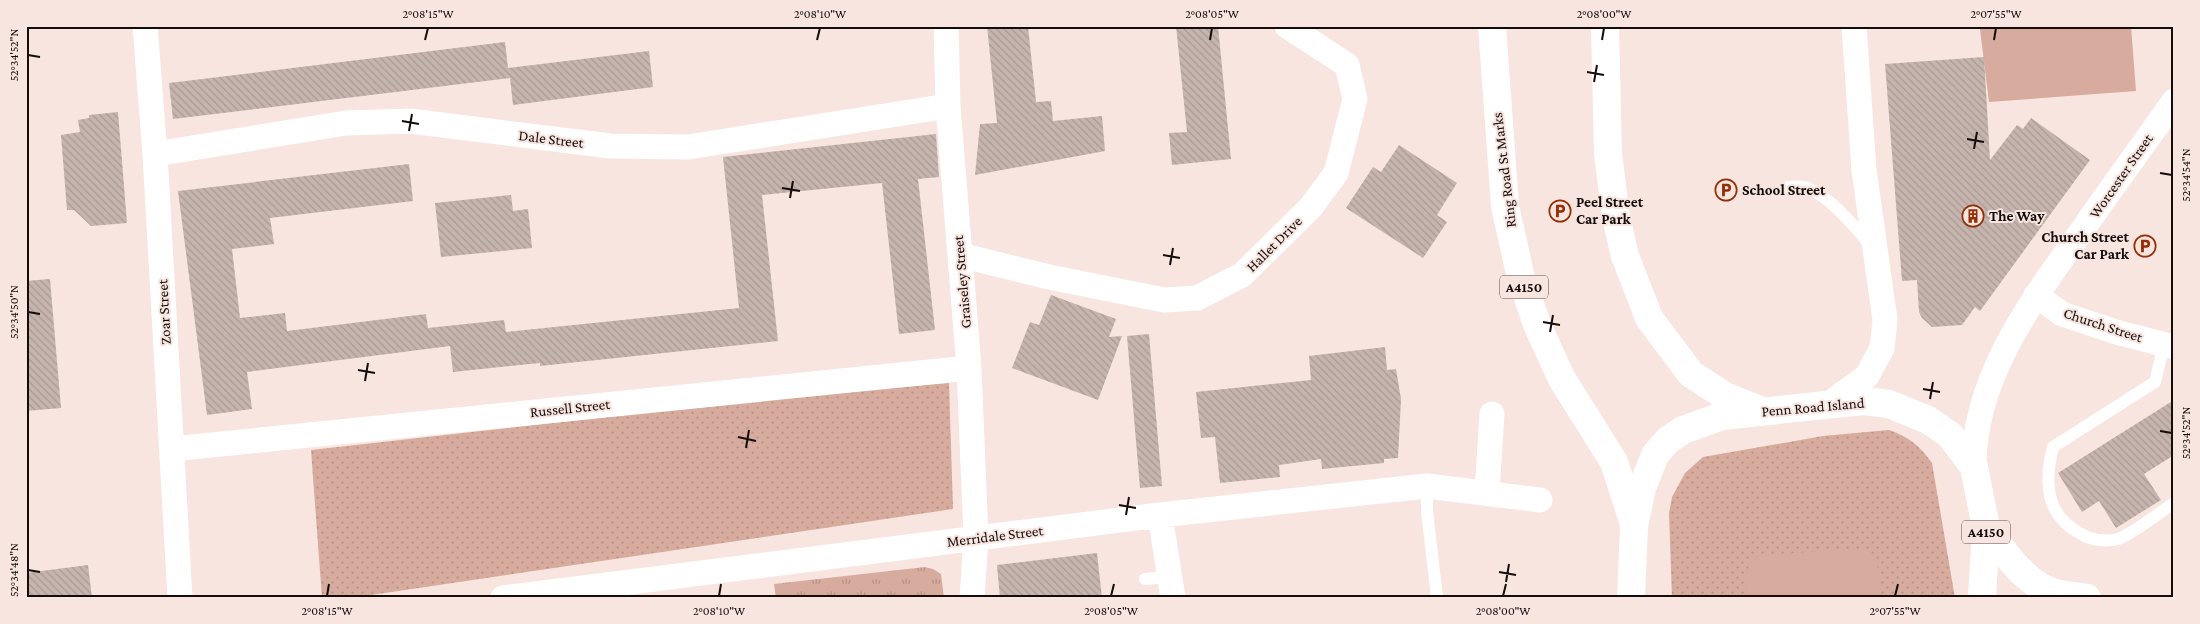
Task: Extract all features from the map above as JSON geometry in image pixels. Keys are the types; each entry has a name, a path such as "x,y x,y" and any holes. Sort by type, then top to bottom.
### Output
{"highway":[{"name":"Ring Road St Marks","path":"1492,26 1506,206 1520,278 1538,327 1562,379 1614,462 1634,526"},
{"name":"A4150","path":"1605,26 1608,154 1616,217 1625,256 1649,318 1691,374 1725,396 1764,411"},
{"name":"Penn Road Island","path":"1631,598 1634,526 1642,488 1655,455 1668,440 1683,430 1722,416 1830,403 1863,401 1889,404 1928,420 1950,435 1974,466 1986,528 1982,598"},
{"name":"A4150","path":"1986,528 2011,560 2030,579 2055,593 2087,598"}],"street":[{"name":"Zoar Street","path":"145,26 155,154 180,598"},
{"name":"Graiseley Street","path":"946,26 948,106 969,368 976,538 972,598"},
{"name":"Hallet Drive","path":"960,255 1049,277 1164,300 1197,298 1242,275 1311,207 1336,173 1355,99 1347,65 1287,26"},
{"path":"1830,403 1867,376 1882,348 1884,320 1864,170 1854,26"},
{"name":"Worcester Street","path":"1974,466 1974,447 1991,382 2009,338 2036,295 2174,102"},
{"name":"Dale Street","path":"155,154 346,123 410,121 610,146 688,147 948,106"},
{"name":"Church Street","path":"2036,295 2062,314 2116,332 2169,346"},
{"name":"Russell Street","path":"172,449 969,368"},
{"path":"1487,492 1492,414"},
{"name":"Merridale Street","path":"503,598 626,590 976,538 1160,515 1427,486 1540,500"},
{"path":"1160,515 1162,585"}],"lane":[{"path":"1788,187 1805,186 1839,210 1858,228 1874,252"},
{"path":"2169,346 2155,382 2053,447 2047,470 2049,494 2056,514 2071,529 2085,537 2102,540 2119,538 2174,503"},
{"path":"1427,486 1427,511 1436,598"}],"green space":[{"path":"2020,26 2131,26 2136,91 1989,102 1980,29"},
{"path":"949,383 953,509 351,598 322,598 311,450 786,397"},
{"path":"1889,430 1914,443 1932,463 1955,598 1672,598 1669,513 1672,497 1685,473 1703,457 1823,436"},
{"path":"1856,549 1871,552 1877,561 1881,598 1748,598 1747,573 1751,563 1761,555"},
{"path":"925,567 941,574 944,598 776,598 774,584"}],"building":[{"path":"987,26 1028,26 1036,102 1051,101 1053,121 1102,116 1105,151 975,175 980,124 997,123"},
{"path":"1176,26 1218,26 1231,159 1172,165 1169,133 1187,132"},
{"path":"505,42 508,68 649,51 653,87 513,105 510,78 173,119 169,83"},
{"name":"The Way","path":"1984,57 1990,160 2017,125 2023,129 2031,118 2090,160 1980,311 1975,307 1962,325 1932,327 1922,318 1919,312 1917,280 1902,281 1885,64"},
{"path":"118,112 127,223 91,226 74,210 67,210 61,135 80,132 78,120 89,118 89,115"},
{"path":"936,134 939,177 918,179 935,330 899,334 882,183 762,195 778,341 540,366 540,363 453,372 450,346 247,372 252,409 207,415 178,191 409,164 413,201 270,218 274,244 232,249 240,318 285,313 287,331 426,314 428,328 504,320 506,332 739,308 723,157"},
{"path":"1399,145 1457,183 1437,215 1447,222 1423,258 1346,208 1373,167 1381,172"},
{"path":"511,195 513,211 528,209 532,248 441,257 435,203"},
{"path":"50,279 61,408 26,411 26,281"},
{"path":"1051,295 1116,319 1109,337 1122,336 1098,400 1012,368 1030,322 1039,325"},
{"path":"1149,334 1162,486 1140,488 1127,336"},
{"path":"1385,347 1387,370 1396,369 1401,399 1398,458 1384,459 1384,463 1322,469 1321,459 1279,465 1280,477 1220,483 1215,437 1201,438 1196,392 1311,380 1309,356"},
{"path":"2174,400 2174,455 2144,474 2161,500 2116,528 2099,501 2082,512 2058,473"},
{"path":"1097,553 1102,598 1000,598 997,565"},
{"path":"88,565 92,598 26,598 26,573"}],"place":[{"name":"School Street","path":"1726,190"},
{"name":"Peel Street Car Park","path":"1560,211"},
{"name":"The Way","path":"1973,216"},
{"name":"Church Street Car Park","path":"2145,246"}]}
